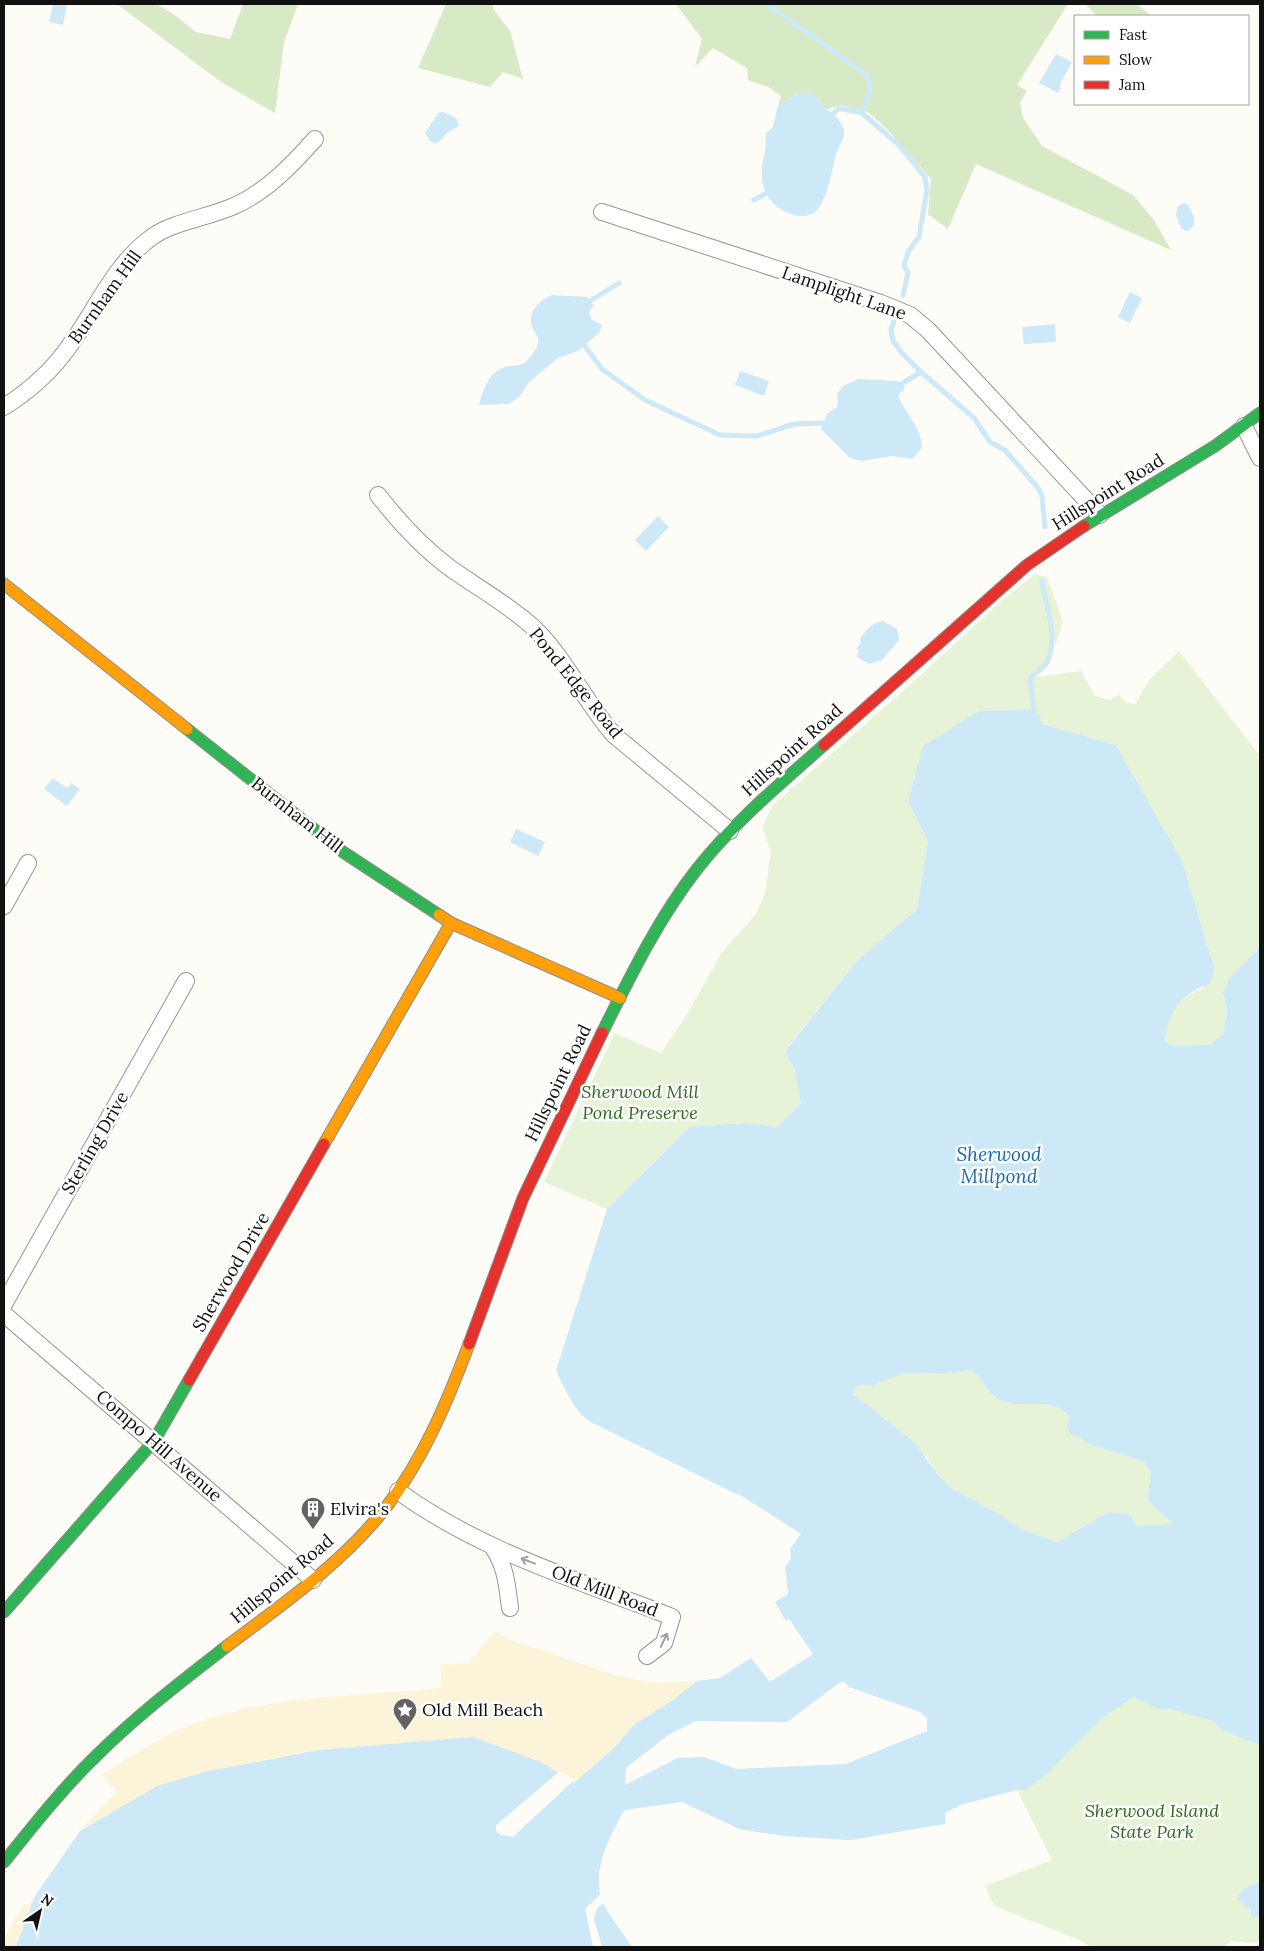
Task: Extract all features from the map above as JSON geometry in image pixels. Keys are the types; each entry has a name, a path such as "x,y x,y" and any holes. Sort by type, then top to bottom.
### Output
{"street":[{"name":"Burnham Hill","path":"4,407 44,376 69,347 120,270 147,241 153,236 234,206 250,197 285,172 315,139"},
{"name":"Lamplight Lane","path":"602,212 872,300 910,315 928,330 1100,515"},
{"name":"Hillspoint Road","path":"4,1862 51,1804 114,1738 313,1580 367,1529 398,1492 427,1445 463,1366 531,1178 620,998 662,921 695,871 730,831 787,778 1004,584 1043,553 1100,515 1172,473 1244,426 1260,413"},
{"path":"1244,426 1253,439 1260,458"},
{"name":"Pond Edge Road","path":"378,495 399,523 449,567 534,628 551,646 601,720 614,735 730,831"},
{"name":"Burnham Hill","path":"4,584 342,852 451,923 474,935 620,998"},
{"path":"4,906 28,863"},
{"name":"Sherwood Drive","path":"4,1612 154,1441 451,923"},
{"name":"Sterling Drive","path":"4,1304 186,981"},
{"name":"Compo Hill Avenue","path":"4,1314 154,1441 313,1580"},
{"name":"Old Mill Road","path":"398,1492 442,1521 492,1546 672,1617 664,1643 647,1656"},
{"path":"492,1546 499,1556 505,1574 510,1608"}],"green space":[{"path":"117,4 156,4 172,13 196,32 230,39 243,4 298,4 284,42 275,113 221,82"},
{"path":"446,4 492,4 494,10 510,31 523,79 503,72 490,87 418,68"},
{"path":"676,4 1068,4 1017,85 1027,91 1020,103 1023,118 1042,146 1133,195 1154,220 1171,250 976,164 948,229 928,214 931,179 888,130 868,112 840,105 828,109 823,108 819,99 797,94 778,105 781,96 770,88 748,80 747,68 713,48 695,67 702,39"},
{"path":"1085,4 1137,4 1150,15 1096,15"},
{"name":"Sherwood Mill Pond Preserve","path":"1035,574 1047,577 1063,622 1057,640 1036,677 1081,671 1095,696 1109,700 1119,695 1127,703 1135,704 1150,679 1179,651 1260,756 1260,947 1229,979 1223,992 1227,1012 1223,1034 1210,1045 1176,1046 1165,1042 1168,1024 1175,1008 1187,996 1204,988 1116,745 1042,724 979,711 923,747 908,801 928,841 917,909 857,961 785,1050 795,1070 801,1104 777,1127 745,1123 690,1127 607,1209 544,1182 615,1033 661,1053 686,1016 722,952 756,914 765,894 771,851 762,827 772,806 1004,599"},
{"path":"971,1370 1001,1401 1044,1404 1057,1408 1069,1416 1067,1427 1081,1437 1085,1443 1143,1461 1151,1472 1147,1500 1173,1524 1136,1526 1107,1513 1057,1542 1021,1529 1004,1517 950,1487 935,1471 927,1457 853,1394 856,1386 873,1385 905,1373 942,1374"},
{"name":"Sherwood Island State Park","path":"1132,1697 1158,1709 1169,1709 1213,1721 1228,1733 1260,1745 1260,1882 1243,1889 1251,1918 1260,1917 1260,1940 1253,1943 1231,1941 1225,1947 1090,1947 1082,1941 994,1906 985,1886 1052,1860 1017,1790 1064,1757 1101,1719"}],"sand":[{"name":"Old Mill Beach","path":"495,1631 508,1639 618,1676 654,1683 697,1681 673,1700 635,1724 615,1747 574,1784 541,1762 279,1757 208,1771 157,1786 80,1831 117,1791 102,1775 148,1746 172,1734 196,1723 256,1707 317,1698 441,1688 440,1665 469,1663"},
{"path":"35,1896 16,1947 4,1947 4,1939 24,1904 27,1906"}],"water":[{"path":"53,4 67,4 63,25 49,22"},
{"path":"1056,54 1072,62 1059,86 1061,88 1058,93 1039,83"},
{"path":"811,92 819,99 823,108 830,111 839,121 844,134 821,205 811,214 797,216 782,210 774,204 764,189 762,172 766,133 773,127 778,105 797,94"},
{"path":"443,112 456,118 459,126 448,132 439,142 434,143 430,141 425,133 438,113"},
{"path":"1184,203 1188,205 1194,219 1193,225 1188,231 1181,229 1176,215 1178,206"},
{"path":"1130,292 1142,298 1130,323 1118,317"},
{"path":"552,295 587,297 594,306 589,311 591,319 602,325 599,333 578,351 558,358 529,382 519,397 509,404 479,405 485,387 495,373 506,367 525,363 535,351 538,337 531,323 532,313 538,304"},
{"path":"1055,324 1056,342 1024,344 1022,327"},
{"path":"740,371 769,381 764,396 735,385"},
{"path":"858,379 898,381 905,388 899,394 899,398 920,434 922,448 912,459 892,456 861,461 850,458 821,429 827,414 838,406 837,394 843,386"},
{"path":"658,516 669,527 646,551 635,540"},
{"path":"883,621 897,629 899,640 882,660 869,664 857,657 859,650 856,649 861,643 860,639 867,630 872,625"},
{"name":"Sherwood Millpond","path":"1029,710 1040,715 1042,724 1116,745 1182,861 1214,969 1213,976 1207,985 1197,989 1180,1002 1169,1020 1165,1042 1176,1046 1210,1045 1223,1034 1227,1012 1223,992 1229,979 1260,947 1260,1745 1228,1733 1213,1721 1169,1709 1158,1709 1133,1697 1101,1719 1045,1776 1025,1790 1017,1790 960,1805 945,1813 945,1824 850,1840 784,1836 739,1829 682,1802 624,1810 605,1850 599,1872 599,1883 602,1901 632,1947 16,1947 35,1896 80,1831 157,1786 208,1771 320,1750 472,1737 541,1762 574,1783 615,1747 635,1724 673,1700 697,1681 720,1678 751,1658 770,1682 813,1654 789,1619 786,1621 775,1602 788,1594 785,1567 791,1559 790,1549 801,1534 739,1494 589,1421 574,1405 556,1371 607,1209 690,1127 745,1123 777,1127 801,1104 795,1070 785,1051 857,961 917,909 928,841 908,801 923,746 979,711","holes":["971,1370 991,1393 1000,1400 1014,1404 1039,1404 1055,1407 1069,1416 1067,1427 1071,1435 1081,1437 1085,1443 1143,1461 1151,1472 1147,1500 1173,1524 1137,1526 1128,1514 1107,1513 1057,1542 1021,1529 1004,1517 950,1487 935,1471 915,1443 853,1394 856,1386 873,1385 905,1373 942,1374","845,1682 849,1687 920,1712 927,1718 927,1731 846,1764 737,1769 704,1757 678,1758 625,1785 626,1768 668,1735 696,1721 787,1722 839,1683"]},
{"path":"53,778 65,787 69,787 71,783 80,789 67,806 44,789"},
{"path":"516,829 545,842 538,856 510,842"},
{"path":"1260,1882 1260,1917 1251,1918 1250,1910 1237,1899 1243,1889"}],"pier":[{"path":"560,1771 574,1780 513,1837 501,1835 496,1831 496,1825"},
{"path":"603,1892 606,1902 597,1908 594,1919 602,1947 593,1947 585,1909"}],"waterway":[{"path":"767,4 868,76 870,89 862,113 899,145 925,177 927,190 919,237 908,252 904,265 908,273 903,295"},
{"path":"833,114 839,108 862,113"},
{"path":"754,200 765,194"},
{"path":"590,301 619,283"},
{"path":"894,322 891,329 893,341 902,353 974,418 990,442 1005,450 1038,488 1042,496 1045,527"},
{"path":"584,345 602,369 645,400 720,435 757,436 794,424 823,423"},
{"path":"901,384 921,372"},
{"path":"1034,712 1030,679 1047,662 1052,643 1052,632 1042,581"}],"traffic: fast":[{"path":"1084,526 1215,446 1260,413"},
{"path":"187,729 343,852 439,915"},
{"path":"602,1033 657,928 697,869 742,819 824,745"},
{"path":"4,1612 154,1441 189,1380"},
{"path":"4,1862 37,1821 83,1769 111,1741 227,1646"}],"traffic: slow":[{"path":"4,584 187,729"},
{"path":"439,915 451,923 620,998"},
{"path":"324,1144 451,923"},
{"path":"227,1646 291,1598 332,1564 352,1546 387,1506 424,1448 444,1407 469,1344"}],"traffic: jam":[{"path":"824,745 1027,565 1084,526"},
{"path":"469,1344 523,1198 602,1033"},
{"path":"189,1380 324,1144"}],"place":[{"name":"Elvira's","path":"313,1530"},
{"name":"Old Mill Beach","path":"405,1731"}]}
